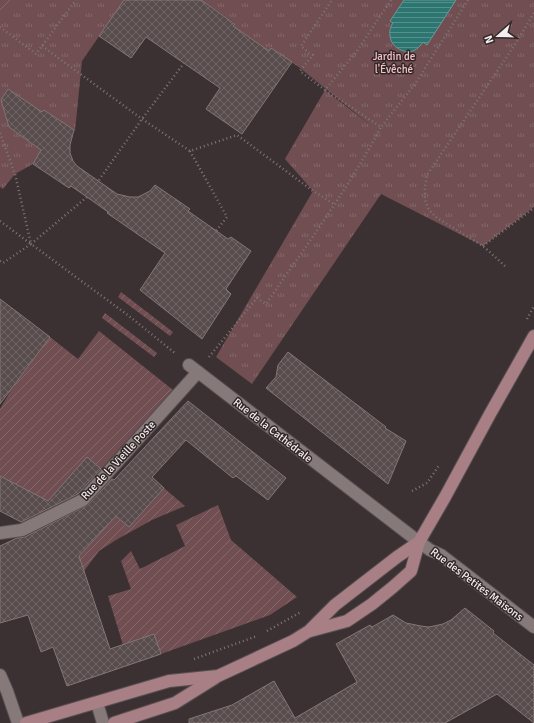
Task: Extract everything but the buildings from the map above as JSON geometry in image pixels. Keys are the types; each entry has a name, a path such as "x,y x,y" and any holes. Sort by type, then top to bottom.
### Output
{"main road":[{"path":"309,631 347,621 372,604 411,571 419,542 534,336"},
{"path":"114,723 175,703 218,676 293,641 309,631 335,605 419,542"},
{"path":"26,723 169,681 218,676"}],"street":[{"name":"Rue de la Vieille Poste","path":"0,533 22,530 83,500 194,369"},
{"name":"Rue de la Cathédrale","path":"194,369 419,542"},
{"name":"Rue des Petites Maisons","path":"419,542 430,550 441,555 534,627"},
{"path":"0,675 8,691 18,723"},
{"path":"97,703 103,723"}],"path":[{"path":"0,27 36,54 76,0"},
{"path":"332,0 301,46 313,55 300,70 326,90 381,127"},
{"path":"326,90 356,51 391,0"},
{"path":"0,221 129,316 194,369 211,354 257,298 266,304 364,158 381,127 415,84 468,0"},
{"path":"505,266 483,246 437,218 429,210 425,200 425,187 427,175 516,43 534,13"},
{"path":"42,46 142,119 190,151 227,217 216,231"},
{"path":"99,180 184,63"},
{"path":"0,133 15,174 31,244"},
{"path":"190,151 237,135 313,191 334,204"},
{"path":"0,261 3,262 31,244 87,197"},
{"path":"483,246 534,208"},
{"path":"187,661 262,634 302,611"}],"green space":[{"path":"0,0 124,0 82,61 75,131 44,110 42,112 8,89 1,100 9,127 41,150 33,164 15,174 3,189 0,187"},
{"path":"0,0 14,0 2,16 0,14"},
{"name":"Jardin de l'Évêché","path":"195,0 534,0 534,207 483,246 381,194 252,384 216,357 313,191 285,159 325,90 373,127 300,68 271,48 269,51 233,26 235,23 204,2"},
{"path":"121,292 173,332 170,336 118,297"},
{"path":"105,313 157,353 154,357 102,318"},
{"path":"99,331 173,390 101,469 49,502 0,476 0,409 11,390 50,337 78,359"},
{"path":"164,488 185,506 152,520 116,540 99,551 84,571 79,556 116,516 129,527"},
{"path":"218,505 231,540 297,597 270,615 161,654 154,634 123,645 108,596 131,589 121,561 131,551 140,569 185,546 176,525"}],"water":[{"path":"404,0 456,0 427,45 423,42 416,49 409,52 401,50 392,43 390,33 393,23 390,21"}]}
